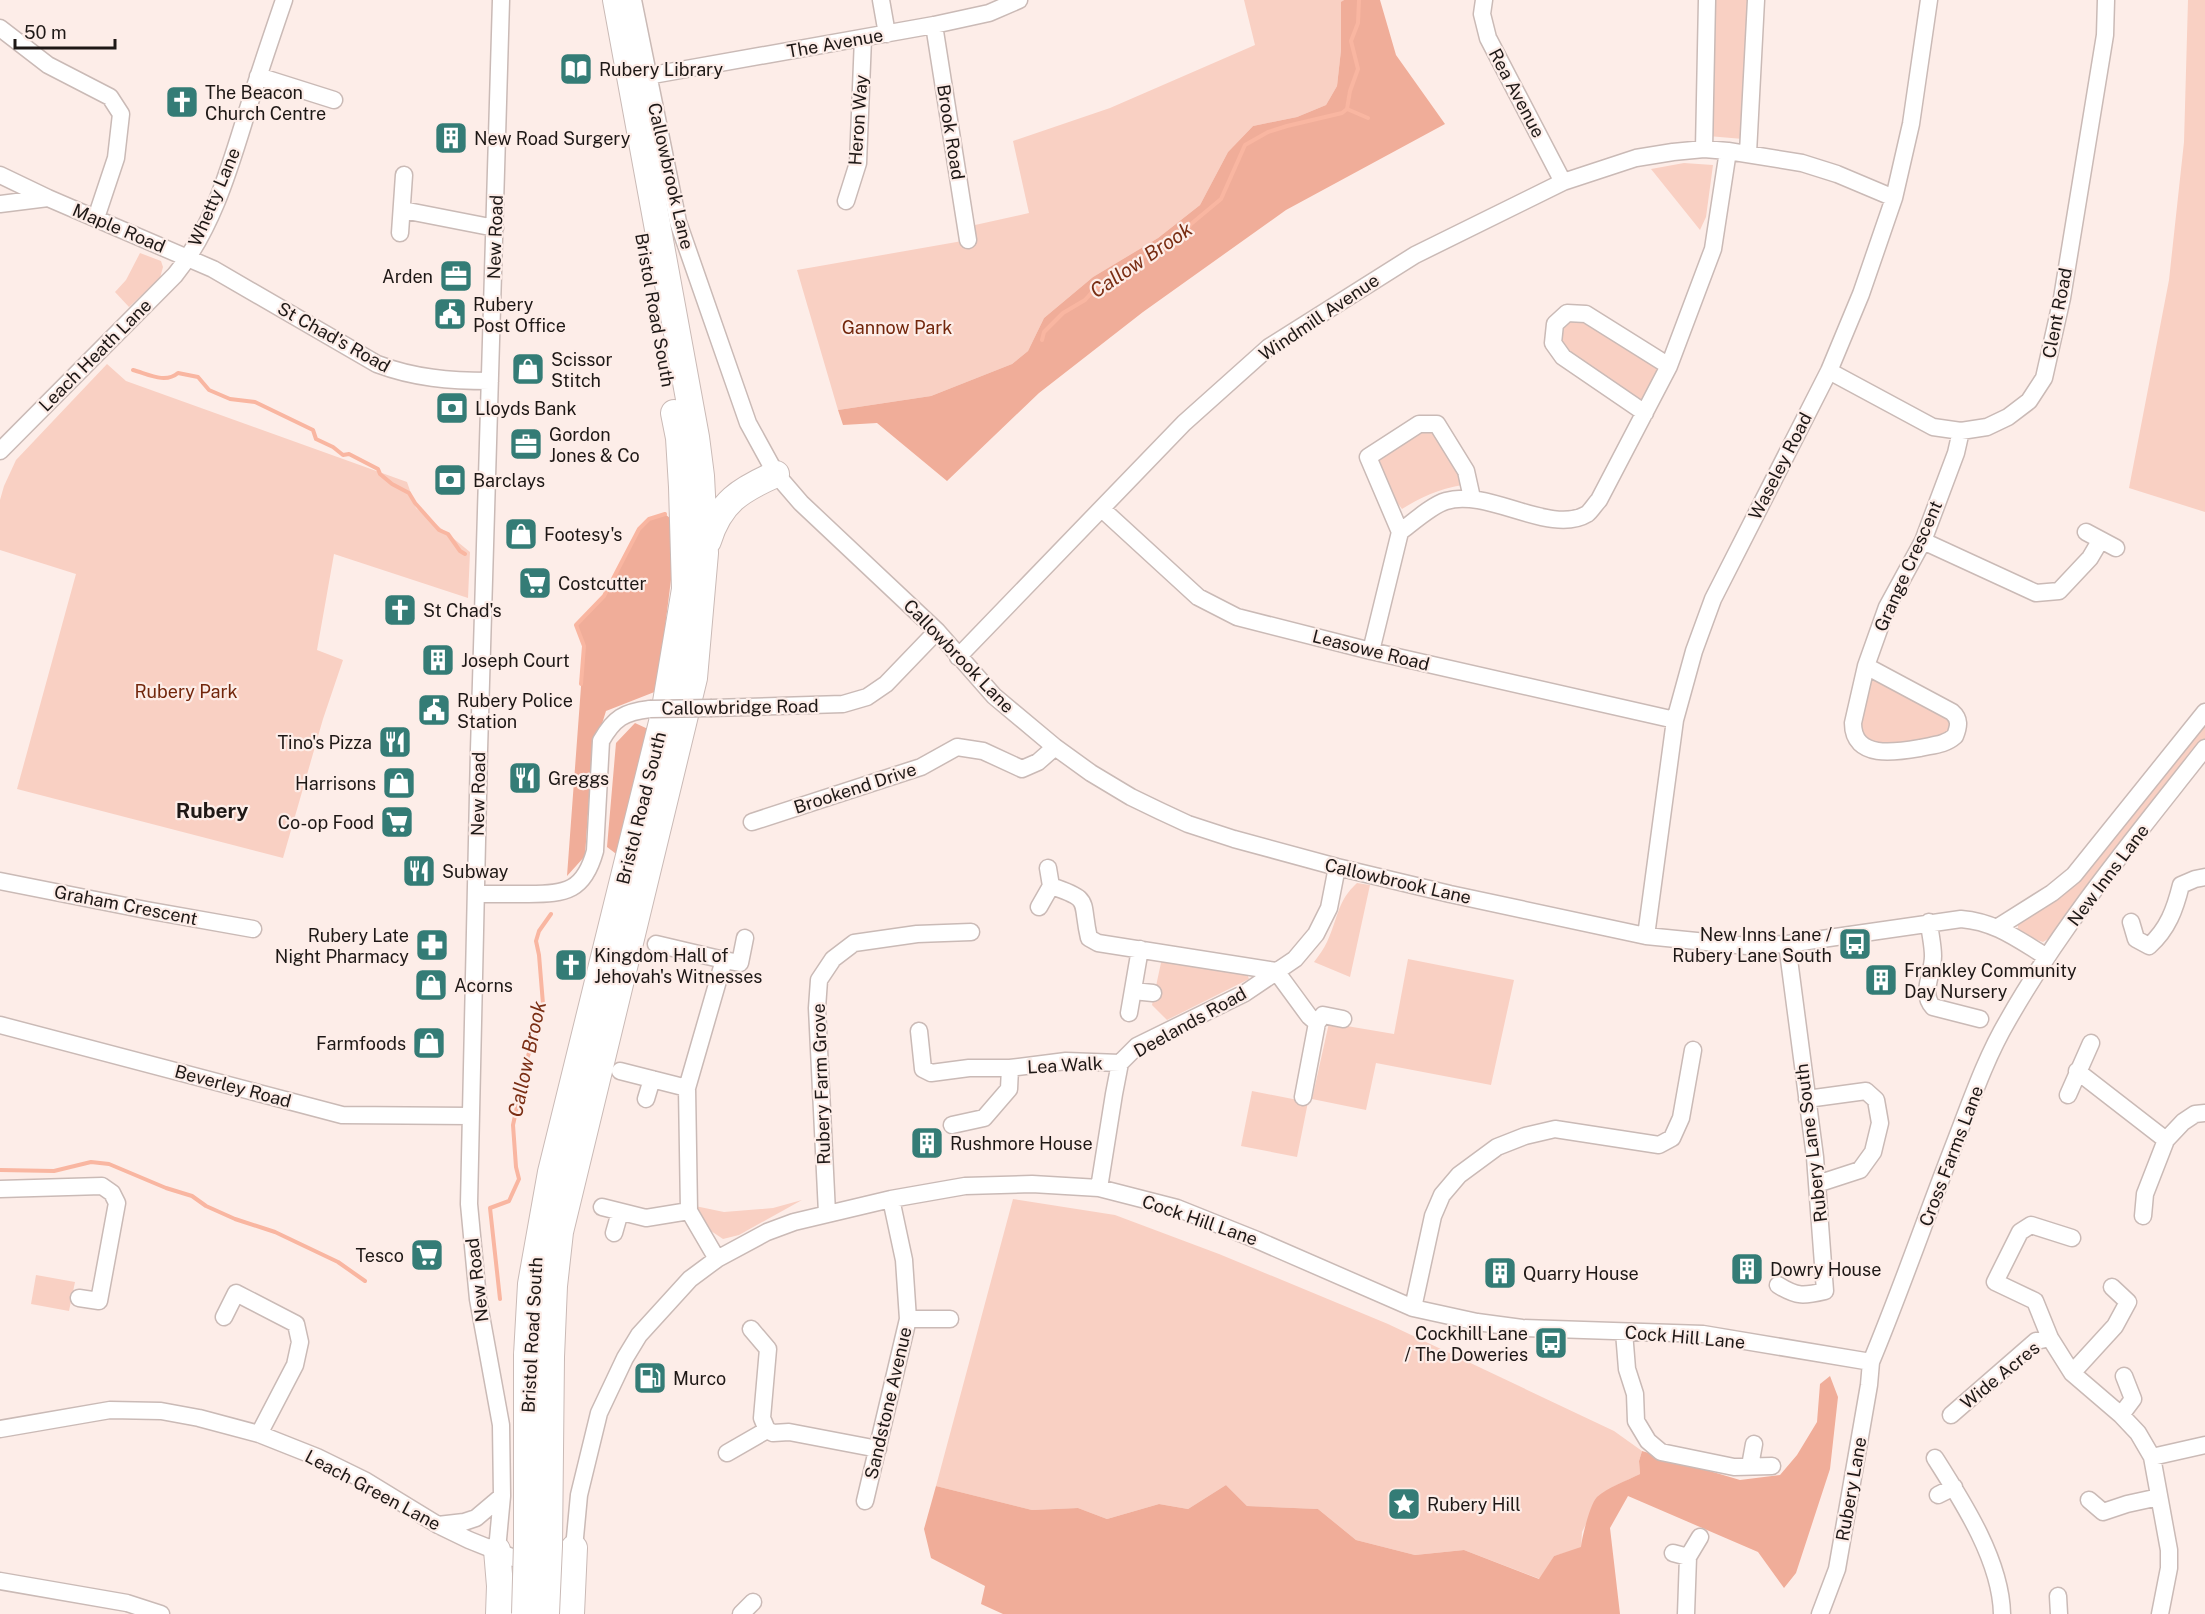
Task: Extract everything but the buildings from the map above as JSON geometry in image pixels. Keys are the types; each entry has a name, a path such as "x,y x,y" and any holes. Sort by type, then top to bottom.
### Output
{"highway":[{"name":"Bristol Road South","path":"546,1614 549,1546 539,1356 531,1284 557,1150 664,714 684,589 679,438 598,0"},
{"name":"Bristol Road South","path":"525,1614 527,1543 539,1356 554,1286 560,1232 694,678 705,553 701,476 696,437 616,0"},
{"path":"696,437 704,467 712,480 725,487 748,486"},
{"path":"705,553 718,514 748,486 776,474"},
{"path":"571,1614 574,1548"},
{"path":"497,1550 500,1586 499,1614"}],"street":[{"name":"Whetty Lane","path":"189,257 209,218 228,172 284,0"},
{"name":"New Road","path":"497,1550 502,1497 501,1425 478,1299 469,1204 479,750 501,0"},
{"name":"Callowbrook Lane","path":"633,0 678,222 747,423 776,474 801,502 937,631 994,696 1055,747 1091,773 1131,797 1188,824 1337,867 1646,936 1747,946 1787,944"},
{"path":"880,0 887,34"},
{"name":"The Avenue","path":"647,76 934,25 989,13 1019,0"},
{"name":"Rea Avenue","path":"1484,0 1482,14 1488,38 1563,182"},
{"path":"1704,149 1707,0"},
{"path":"1748,153 1756,0"},
{"name":"Waseley Road","path":"1646,936 1675,720 1694,651 1713,599 1829,370 1861,294 1894,198 1911,124 1929,0"},
{"name":"Clent Road","path":"1829,370 1933,427 1961,431 1987,427 2008,417 2029,401 2044,378 2062,298 2105,35 2106,0"},
{"name":"Brook Road","path":"934,25 968,240"},
{"path":"0,28 48,65 110,97 121,114 116,158 96,218"},
{"name":"Heron Way","path":"846,201 858,163 863,38"},
{"path":"258,76 334,100"},
{"name":"Windmill Avenue","path":"958,657 1184,423 1269,347 1415,255 1563,182 1636,158 1704,149 1748,153 1802,163 1894,198"},
{"path":"1400,532 1445,501 1472,498 1555,520 1571,519 1587,514 1599,500 1669,366 1713,249 1728,151"},
{"name":"Maple Road","path":"0,175 48,198 189,257"},
{"path":"400,233 404,175"},
{"name":"Maple Road","path":"0,204 48,198"},
{"path":"403,210 495,228"},
{"name":"St Chad's Road","path":"189,257 377,364 403,373 433,379 490,381"},
{"name":"Leach Heath Lane","path":"0,451 175,275 189,257"},
{"path":"1645,413 1563,357 1553,343 1555,324 1567,313 1586,314 1669,366"},
{"path":"1371,651 1400,532 1368,457 1419,424 1437,424 1466,471 1472,498"},
{"name":"Grange Crescent","path":"1866,666 1952,712 1959,723 1955,736 1944,744 1892,753 1877,751 1862,745 1853,732 1853,723 1866,666 1887,607 1923,540 1956,453 1961,431"},
{"name":"Leasowe Road","path":"1102,509 1198,597 1237,617 1371,651 1675,720"},
{"path":"1923,540 2036,593 2059,591 2090,558 2101,540"},
{"name":"Callowbridge Road","path":"477,894 555,894 569,890 580,882 590,868 595,851 601,741 619,717 634,711 650,709 843,704 867,697 886,684 937,631"},
{"name":"New Inns Lane","path":"1998,927 2052,893 2074,875 2205,712"},
{"name":"Brookend Drive","path":"752,822 921,767 955,741 1022,769 1038,762 1055,747"},
{"name":"New Inns Lane","path":"2046,957 2085,902 2205,748"},
{"name":"Deelands Road","path":"1099,1188 1120,1063 1137,1046 1245,993 1295,959 1316,934 1329,908 1337,867"},
{"path":"1039,907 1051,886 1048,868"},
{"path":"2131,922 2136,939 2149,946 2168,924 2176,908 2181,885 2205,877"},
{"name":"Graham Crescent","path":"0,881 253,929"},
{"name":"Deelands Road","path":"1051,886 1077,895 1085,907 1089,938 1109,946 1276,971"},
{"path":"1787,944 1961,919 1977,920 1998,927 2046,957"},
{"path":"1929,922 1934,958 1926,994 1928,1002 1933,1008 1980,1019"},
{"name":"Rubery Farm Grove","path":"826,1213 817,1008 819,980 833,959 854,943 917,934 971,932"},
{"path":"656,944 740,963 745,938"},
{"name":"Rubery Lane South","path":"1778,1285 1790,1293 1806,1296 1826,1291 1815,1157 1787,944"},
{"path":"1129,1013 1140,949"},
{"name":"Cross Farms Lane","path":"1871,1362 1986,1066 2007,1021 2046,957"},
{"path":"717,1259 689,1211 687,1088 724,960"},
{"path":"1276,971 1309,1016 1317,1023"},
{"path":"1133,991 1153,993"},
{"path":"1303,1097 1317,1023 1323,1015 1343,1018"},
{"name":"Beverley Road","path":"0,1025 342,1114 470,1116"},
{"name":"Lea Walk","path":"919,1030 923,1069 931,1073 969,1068 1010,1068 1066,1062 1120,1063"},
{"path":"2068,1095 2091,1042"},
{"path":"1413,1308 1433,1216 1442,1195 1459,1175 1497,1147 1525,1136 1555,1129 1659,1145 1672,1138 1681,1118 1693,1050"},
{"name":"Lea Walk","path":"952,1125 984,1118 1009,1089 1010,1068"},
{"path":"620,1071 687,1088"},
{"path":"2078,1071 2166,1140"},
{"path":"646,1099 652,1079"},
{"path":"1807,1099 1866,1091 1876,1100 1880,1123 1873,1152 1860,1170 1817,1184"},
{"path":"2143,1216 2145,1194 2166,1140 2183,1122 2195,1114 2205,1113"},
{"name":"Cock Hill Lane","path":"574,1548 579,1495 599,1413 625,1358 639,1335 690,1279 717,1259 767,1232 826,1213 965,1186 1032,1184 1099,1188 1177,1208 1413,1308 1477,1322 1522,1328 1703,1334 1871,1362"},
{"path":"0,1189 102,1186 112,1193 117,1203 99,1301 79,1299"},
{"name":"Sandstone Avenue","path":"865,1501 908,1320 904,1260 891,1199"},
{"path":"602,1207 646,1218 689,1211"},
{"path":"614,1233 620,1212"},
{"name":"Wide Acres","path":"2072,1238 2031,1225 2020,1232 1995,1282 2035,1301 2050,1338 2072,1372 2138,1433 2152,1457"},
{"path":"2072,1372 2115,1326 2128,1302 2112,1287"},
{"path":"224,1317 236,1293 296,1324 300,1342 295,1365 259,1434"},
{"path":"908,1320 950,1318"},
{"path":"751,1329 768,1349 762,1418 767,1430 773,1434 789,1432 878,1449"},
{"path":"1624,1332 1627,1369 1635,1394 1636,1421 1648,1441 1661,1452 1734,1467 1772,1466"},
{"name":"Wide Acres","path":"1951,1415 2036,1341 2050,1338"},
{"name":"Rubery Lane","path":"1820,1614 1837,1569 1871,1362"},
{"path":"2121,1415 2133,1399 2124,1376"},
{"name":"Leach Green Lane","path":"0,1429 110,1410 161,1411 199,1418 259,1434 317,1457 366,1481 438,1525 497,1550"},
{"path":"727,1453 767,1430"},
{"path":"1749,1466 1754,1444"},
{"path":"2160,1614 2169,1568 2169,1550 2152,1457 2205,1445"},
{"path":"1935,1458 1954,1487 1996,1573 2002,1614"},
{"path":"1938,1496 1954,1487"},
{"path":"438,1525 476,1518 502,1497"},
{"path":"2089,1500 2103,1512 2159,1497"},
{"path":"1686,1614 1680,1555 1700,1537"},
{"path":"497,1550 513,1542 562,1542 574,1548"},
{"path":"0,1581 161,1614"},
{"path":"2058,1596 2059,1614"}],"green space":[{"name":"Gannow Park","path":"1244,0 1344,0 1341,3 1341,50 1337,86 1326,105 1297,117 1253,126 1228,152 1200,205 1158,238 1093,277 1044,318 1028,351 1012,364 931,396 838,410 797,270 968,240 966,227 1029,213 1013,141 1110,108 1255,45"},
{"path":"1713,0 1749,0 1743,139 1708,136"},
{"path":"2188,0 2205,0 2205,512 2129,488 2169,280 2184,142"},
{"path":"1684,163 1713,165 1706,217 1700,230 1651,169"},
{"path":"140,253 161,261 163,267 160,278 129,307 115,292 126,280"},
{"path":"1565,320 1584,321 1659,369 1642,400 1557,343"},
{"name":"Rubery Park","path":"107,364 126,381 407,482 416,508 470,552 468,598 334,554 317,650 343,660 323,719 283,858 17,789 76,574 0,550 0,500 16,460"},
{"path":"1422,432 1434,432 1453,463 1462,485 1430,494 1402,509 1384,485 1374,460"},
{"path":"1877,679 1950,716 1952,732 1932,742 1869,744 1859,729 1870,680"},
{"path":"2205,722 2205,739 2097,875 2053,936 2043,942 2024,935 2018,929 2018,924 2070,887"},
{"path":"1357,883 1370,885 1350,977 1314,962 1326,945 1345,897"},
{"path":"1162,958 1246,971 1249,979 1167,1020 1152,1005"},
{"path":"1408,959 1514,980 1491,1085 1376,1063 1366,1110 1312,1099 1329,1023 1394,1034"},
{"path":"1252,1091 1308,1102 1297,1157 1241,1146"},
{"path":"1013,1199 1115,1215 1219,1254 1388,1324 1614,1431 1642,1451 1639,1461 1640,1474 1613,1487 1588,1520 1582,1532 1581,1548 1554,1556 1540,1579 1464,1550 1415,1555 1356,1540 1318,1509 1247,1506 1226,1485 1188,1509 1159,1504 1107,1519 1078,1508 1032,1510 936,1486"},
{"path":"802,1200 739,1235 723,1239 711,1231 695,1206 724,1212 773,1208"},
{"path":"36,1275 75,1282 69,1311 31,1304"}],"shaded area":[{"path":"1344,0 1380,0 1396,55 1445,124 1286,210 1143,312 1039,393 947,481 877,423 843,425 838,410 931,396 1012,364 1028,351 1044,318 1093,277 1158,238 1200,205 1228,152 1253,126 1297,117 1326,105 1337,86 1341,50 1341,2"},
{"path":"665,514 677,524 677,532 657,691 606,711 592,756 585,856 567,876 584,646 576,625 604,596 639,529 649,519"},
{"path":"635,723 648,729 619,856 607,847 616,743"},
{"path":"1830,1376 1838,1397 1830,1469 1796,1573 1784,1588 1758,1552 1628,1496 1610,1528 1620,1614 1003,1614 981,1604 985,1586 931,1558 924,1529 936,1486 1032,1510 1078,1508 1107,1519 1159,1504 1188,1509 1226,1485 1247,1506 1318,1509 1356,1540 1415,1555 1464,1550 1539,1579 1554,1556 1581,1547 1589,1513 1597,1497 1640,1474 1639,1461 1642,1451 1740,1480 1780,1475 1797,1455 1817,1422 1820,1384"}],"waterway":[{"name":"Callow Brook","path":"1042,340 1044,332 1063,313 1085,300 1094,290 1161,245 1185,233 1191,224 1221,199 1245,145 1268,132 1342,113 1347,109 1350,91 1358,69 1351,41 1358,23 1359,0"},
{"path":"1347,109 1368,118"},
{"path":"133,370 162,378 178,373 198,377 209,390 230,399 255,402 313,430 316,439 343,455 349,454 378,469 380,474 392,484 409,493 439,530 448,534 460,551 465,554"},
{"name":"Callow Brook","path":"581,684 584,646 576,625 604,596 639,529 649,519 665,514"},
{"name":"Callow Brook","path":"500,1299 490,1208 509,1201 519,1179 513,1125 528,1056 543,1004 536,941 539,931 551,914"},
{"path":"0,1170 54,1171 91,1162 109,1164 166,1188 192,1196 206,1206 235,1219 275,1232 338,1262 365,1281"}],"place":[{"name":"Rubery Library","path":"576,69"},
{"name":"The Beacon Church Centre","path":"182,102"},
{"name":"New Road Surgery","path":"451,138"},
{"name":"Arden","path":"456,276"},
{"name":"Rubery Post Office","path":"450,314"},
{"name":"Scissor Stitch","path":"528,369"},
{"name":"Lloyds Bank","path":"452,408"},
{"name":"Gordon Jones & Co","path":"526,444"},
{"name":"Barclays","path":"450,480"},
{"name":"Footesy's","path":"521,534"},
{"name":"Costcutter","path":"535,583"},
{"name":"St Chad's","path":"400,610"},
{"name":"Joseph Court","path":"438,660"},
{"name":"Rubery Police Station","path":"434,710"},
{"name":"Tino's Pizza","path":"395,742"},
{"name":"Greggs","path":"525,778"},
{"name":"Harrisons","path":"399,783"},
{"name":"Co-op Food","path":"397,822"},
{"name":"Subway","path":"419,871"},
{"name":"New Inns Lane / Rubery Lane South","path":"1855,944"},
{"name":"Rubery Late Night Pharmacy","path":"432,945"},
{"name":"Kingdom Hall of Jehovah's Witnesses","path":"571,965"},
{"name":"Frankley Community Day Nursery","path":"1881,980"},
{"name":"Acorns","path":"431,985"},
{"name":"Farmfoods","path":"429,1043"},
{"name":"Rushmore House","path":"927,1143"},
{"name":"Tesco","path":"427,1255"},
{"name":"Dowry House","path":"1747,1269"},
{"name":"Quarry House","path":"1500,1273"},
{"name":"Cockhill Lane / The Doweries","path":"1551,1343"},
{"name":"Murco","path":"650,1378"},
{"name":"Rubery Hill","path":"1404,1504"}],"district":[{"name":"Rubery","path":"212,810"}]}
